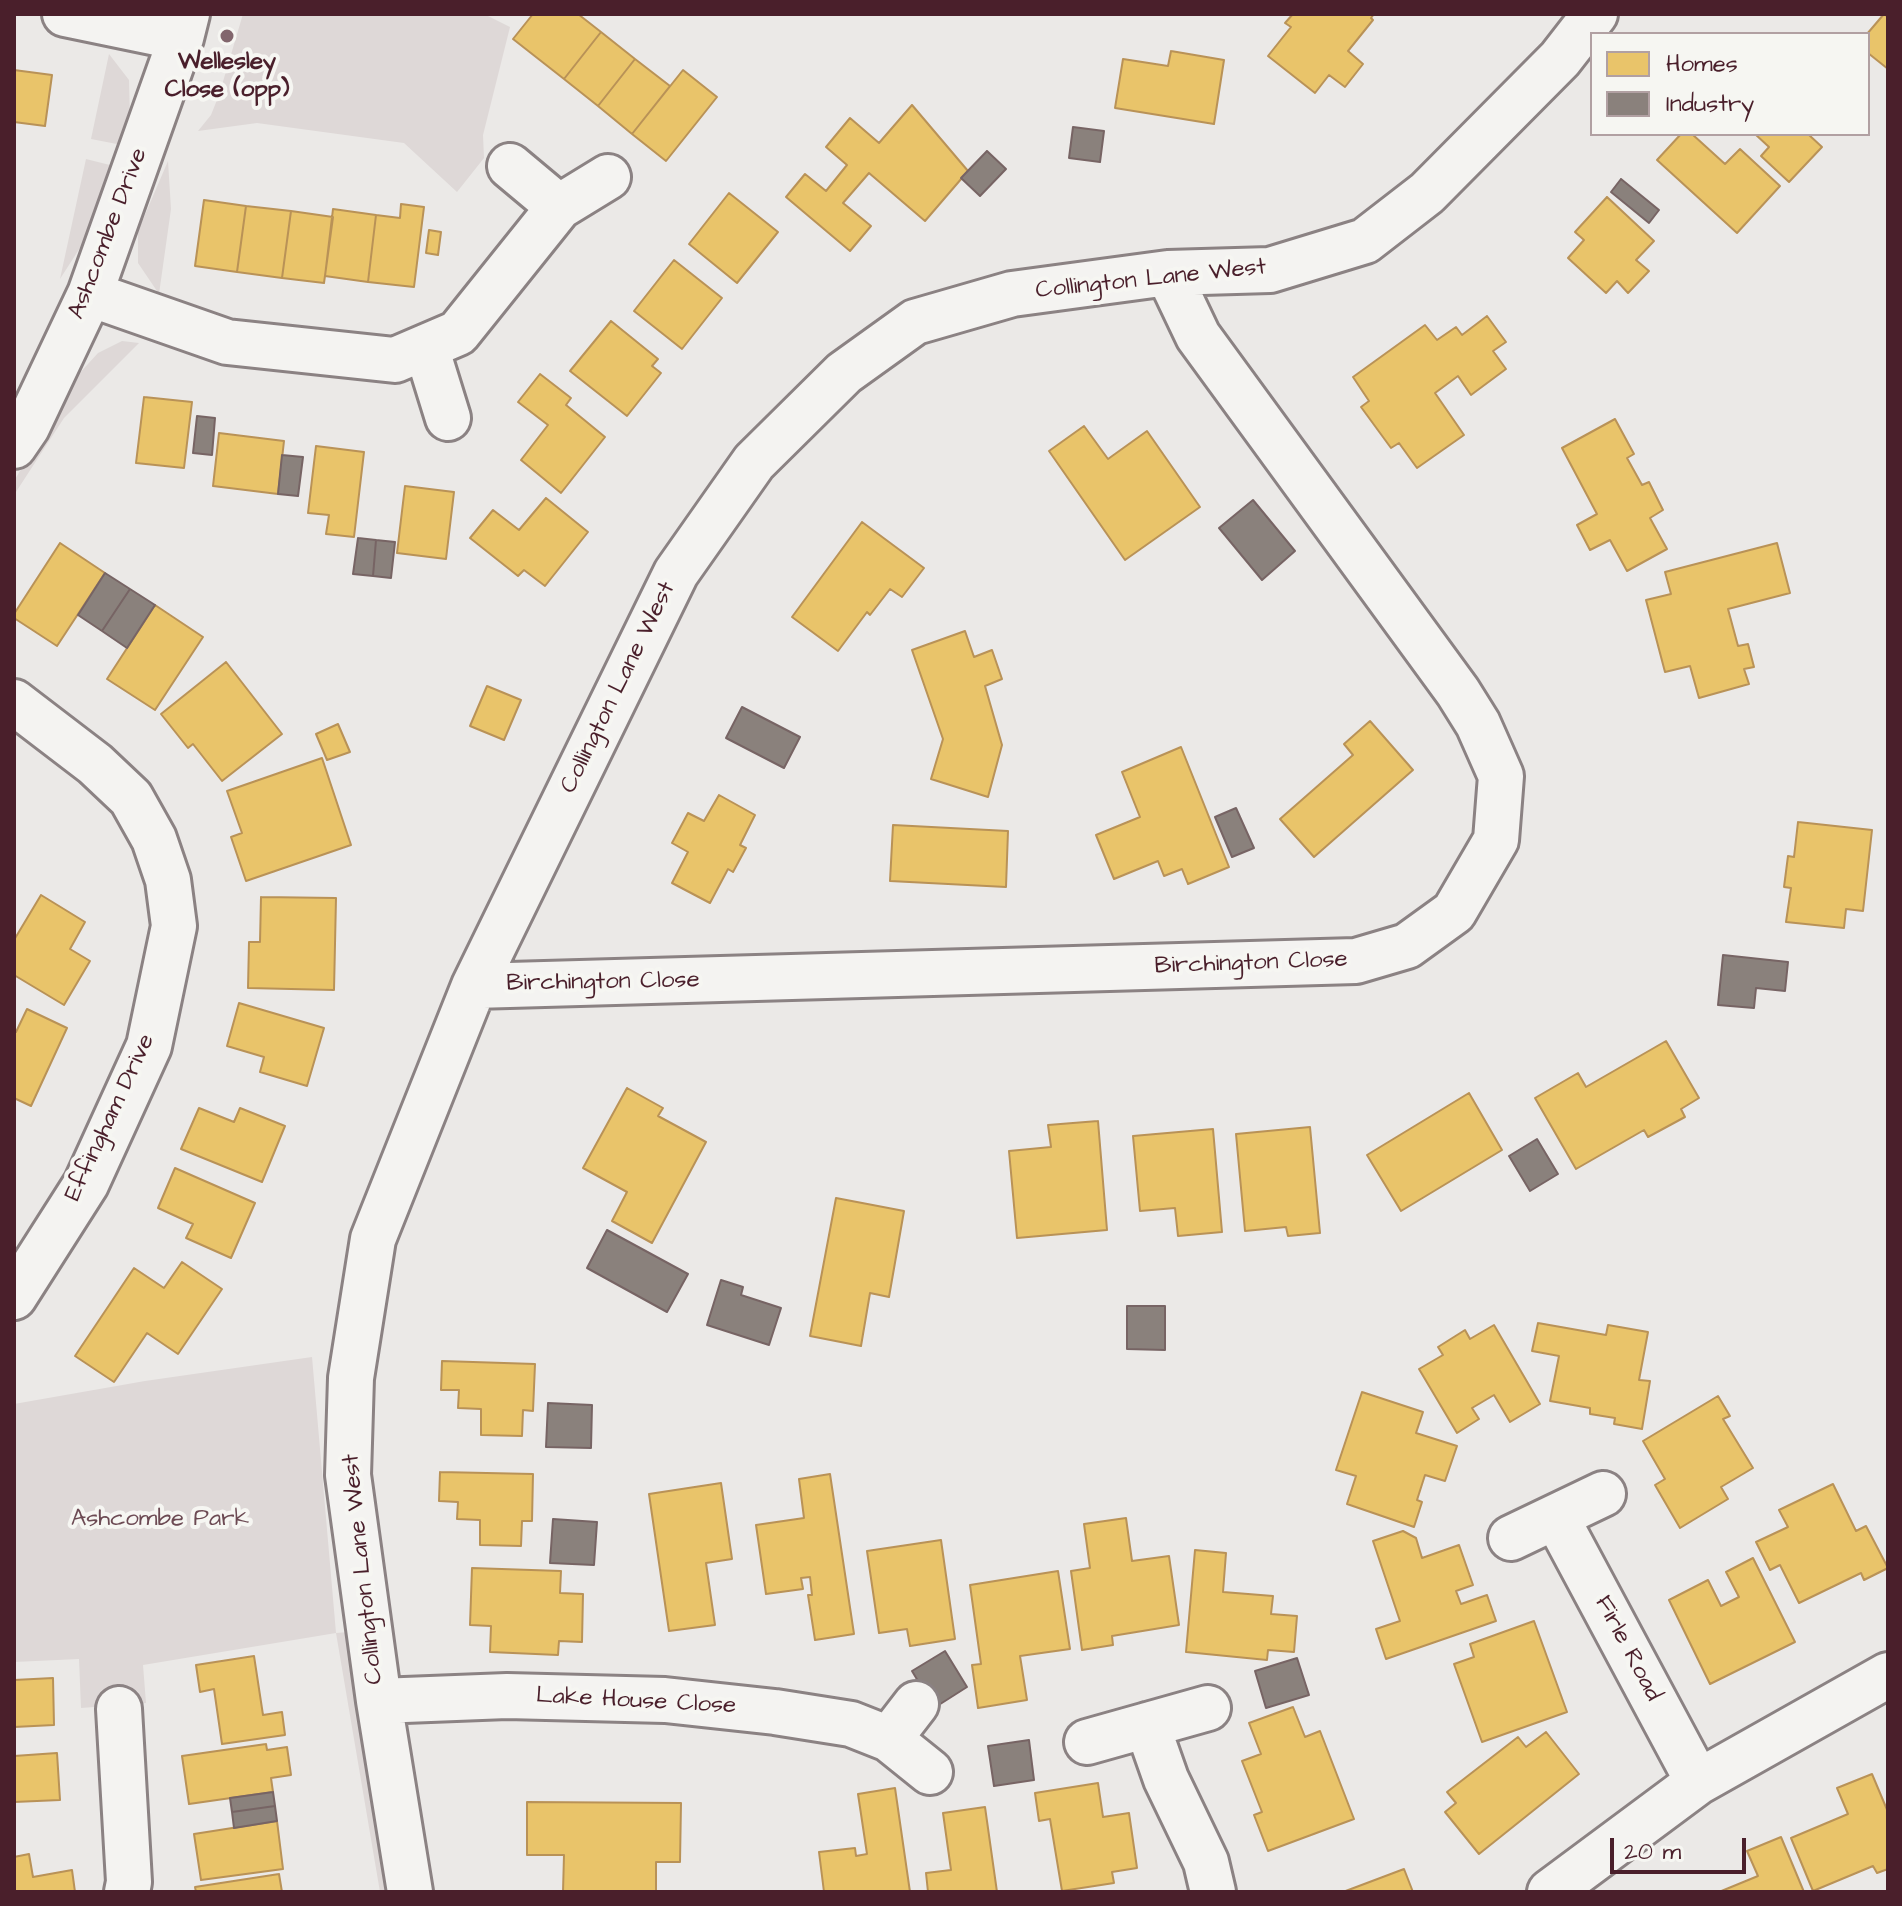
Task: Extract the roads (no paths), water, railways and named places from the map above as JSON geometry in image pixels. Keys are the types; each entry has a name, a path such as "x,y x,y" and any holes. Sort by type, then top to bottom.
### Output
{"street":[{"path":"65,14 184,26"},
{"name":"Collington Lane West","path":"410,1892 379,1701 348,1475 351,1378 373,1239 474,986 676,573 754,462 844,373 915,322 1012,294 1168,273 1270,270 1365,241 1427,193 1560,59 1595,14"},
{"name":"Ashcombe Drive","path":"14,446 27,427 90,294 184,26"},
{"path":"510,166 559,207"},
{"path":"90,294 227,342 395,360 458,333 559,207 608,177"},
{"name":"Birchington Close","path":"474,986 1356,961 1407,946 1454,912 1496,840 1501,776 1478,724 1458,692 1198,336 1168,273"},
{"path":"426,347 448,418"},
{"name":"Effingham Drive","path":"14,702 95,764 131,798 154,839 168,880 174,926 149,1046 86,1184 14,1297"},
{"path":"1511,1538 1603,1494"},
{"name":"Firle Road","path":"1556,1517 1698,1782"},
{"path":"1550,1892 1698,1782 1888,1675"},
{"name":"Lake House Close","path":"379,1701 507,1696 665,1700 775,1712 851,1724 889,1739 930,1772"},
{"path":"889,1739 916,1704"},
{"path":"1087,1742 1208,1708"},
{"path":"119,1709 129,1882 127,1892"},
{"path":"1147,1725 1166,1779 1206,1862 1213,1892"}],"place":[{"name":"Wellesley Close (opp)","path":"227,36"}],"park label":[{"name":"Ashcombe Park","path":"160,1520"}]}
